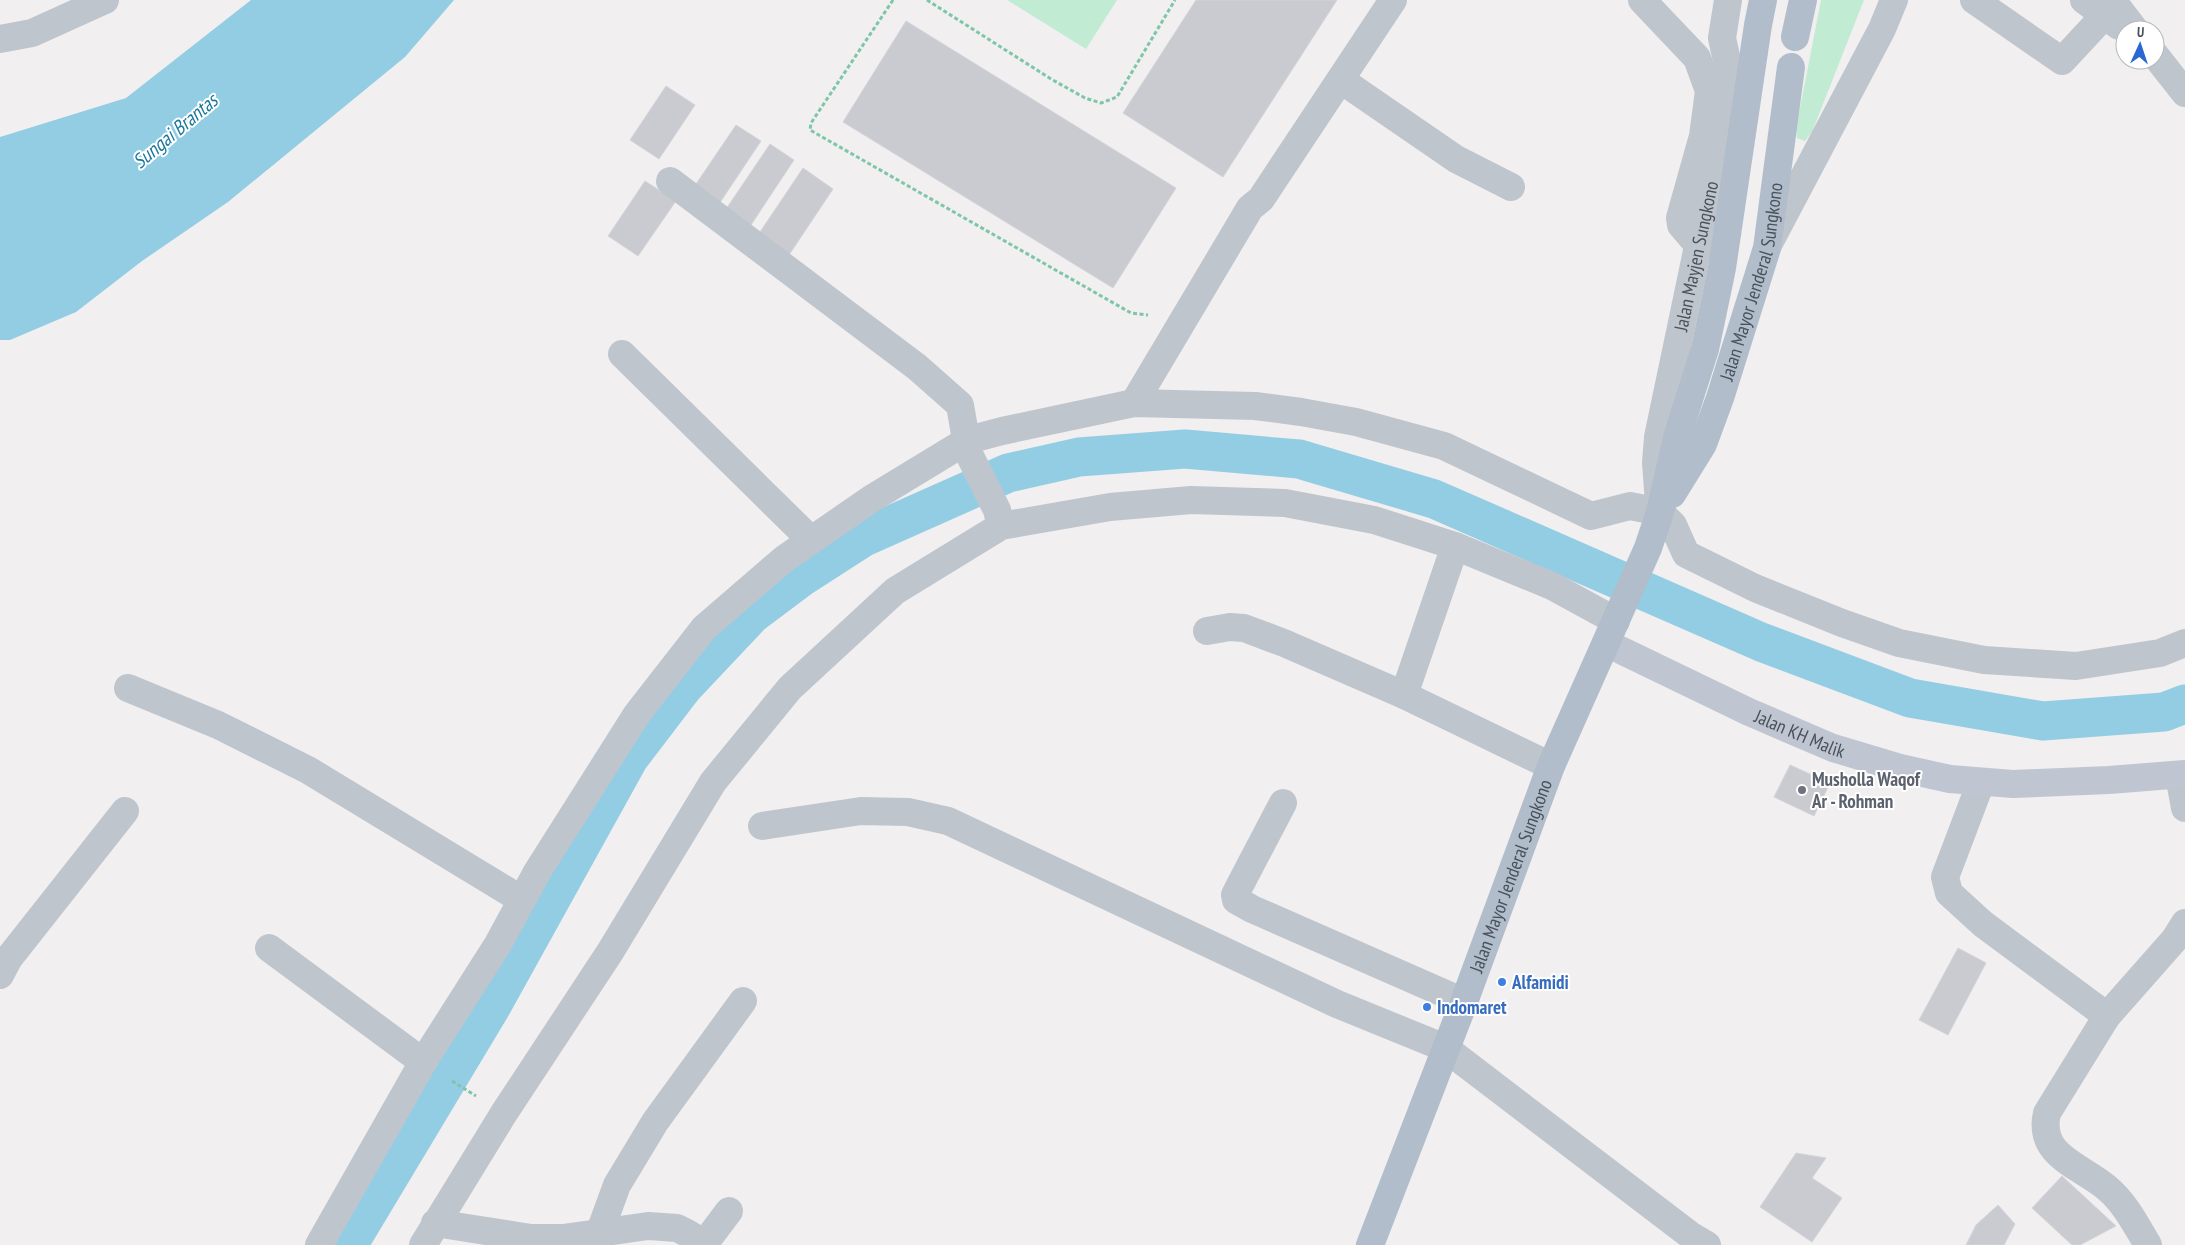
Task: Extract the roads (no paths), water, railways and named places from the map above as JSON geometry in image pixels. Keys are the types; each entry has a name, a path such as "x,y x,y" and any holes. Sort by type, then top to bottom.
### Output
{"main road":[{"path":"1795,37 1803,0"},
{"name":"Jalan Mayor Jenderal Sungkono","path":"1370,1245 1464,1002 1551,766 1648,548 1660,512 1678,434 1706,349 1722,268 1761,12"},
{"name":"Jalan Mayor Jenderal Sungkono","path":"1660,512 1703,444 1767,248 1791,67"}],"street":[{"path":"0,39 32,33 105,0"},
{"path":"1134,403 1250,208 1261,199 1393,0"},
{"path":"1642,0 1697,58 1709,91 1703,136 1680,218 1681,225 1698,245"},
{"name":"Jalan Mayjen Sungkono","path":"1660,512 1656,463 1658,437 1732,84 1722,38 1728,0"},
{"path":"1767,248 1882,29 1894,0"},
{"path":"1974,0 2062,61 2115,4 2127,20"},
{"path":"2091,2 2115,22"},
{"name":"Jalan Mayor Jenderal Sungkono","path":"1791,67 1795,37"},
{"path":"2165,61 2185,73"},
{"path":"2165,67 2185,93"},
{"path":"1341,80 1456,159 1511,187"},
{"path":"670,181 917,367 960,405 968,446 999,518"},
{"path":"622,354 811,540"},
{"path":"319,1245 423,1062 498,944 537,872 636,714 704,628 784,559 871,499 968,446 1002,431 1134,403 1255,406 1356,422 1444,446 1591,516 1630,506 1660,512 1673,525 1686,554 1763,591 1842,623 1899,643 1984,660 2076,666 2160,653 2185,644"},
{"path":"429,1234 610,952 713,782 790,688 895,591 999,518 1191,500 1285,503 1374,520 1455,546 1552,586 1614,624"},
{"path":"1404,695 1455,546"},
{"name":"Jalan KH Malik","path":"1614,624 1749,712 1833,748 1900,768 1950,779 2013,784 2182,774"},
{"path":"1207,630 1244,628 1284,643 1404,695 1551,766"},
{"path":"128,688 218,725 308,770 522,900"},
{"path":"2182,774 2185,808"},
{"path":"1980,782 1945,877 1949,893 1983,924 2107,1016"},
{"path":"1283,803 1235,895 1236,900 1252,909 1464,1002"},
{"path":"0,976 9,958 125,811"},
{"path":"762,826 862,811 908,812 948,820 1337,1004 1445,1048 1690,1235 1707,1245"},
{"path":"2148,1245 2122,1202 2107,1188 2051,1146 2046,1138 2044,1126 2047,1113 2107,1016 2175,939 2185,924"},
{"path":"269,948 423,1062"},
{"path":"599,1234 617,1184 654,1122 743,1001"},
{"path":"429,1234 563,1238 648,1226 677,1228 706,1244 728,1211"}],"water":[{"name":"Sungai Brantas","path":"251,0 454,0 405,57 228,202 142,261 76,312 10,340 0,340 0,137 126,98"}],"waterway":[{"path":"348,1245 491,1007 629,758 684,686 751,615 803,576 862,538 1008,473 1079,457 1185,449 1299,459 1434,499 1761,642 1910,698 2043,721 2164,712 2185,704"}],"place":[{"name":"Musholla Waqof Ar - Rohman","path":"1802,790"},
{"name":"Alfamidi","path":"1502,982"},
{"name":"Indomaret","path":"1427,1007"}]}
